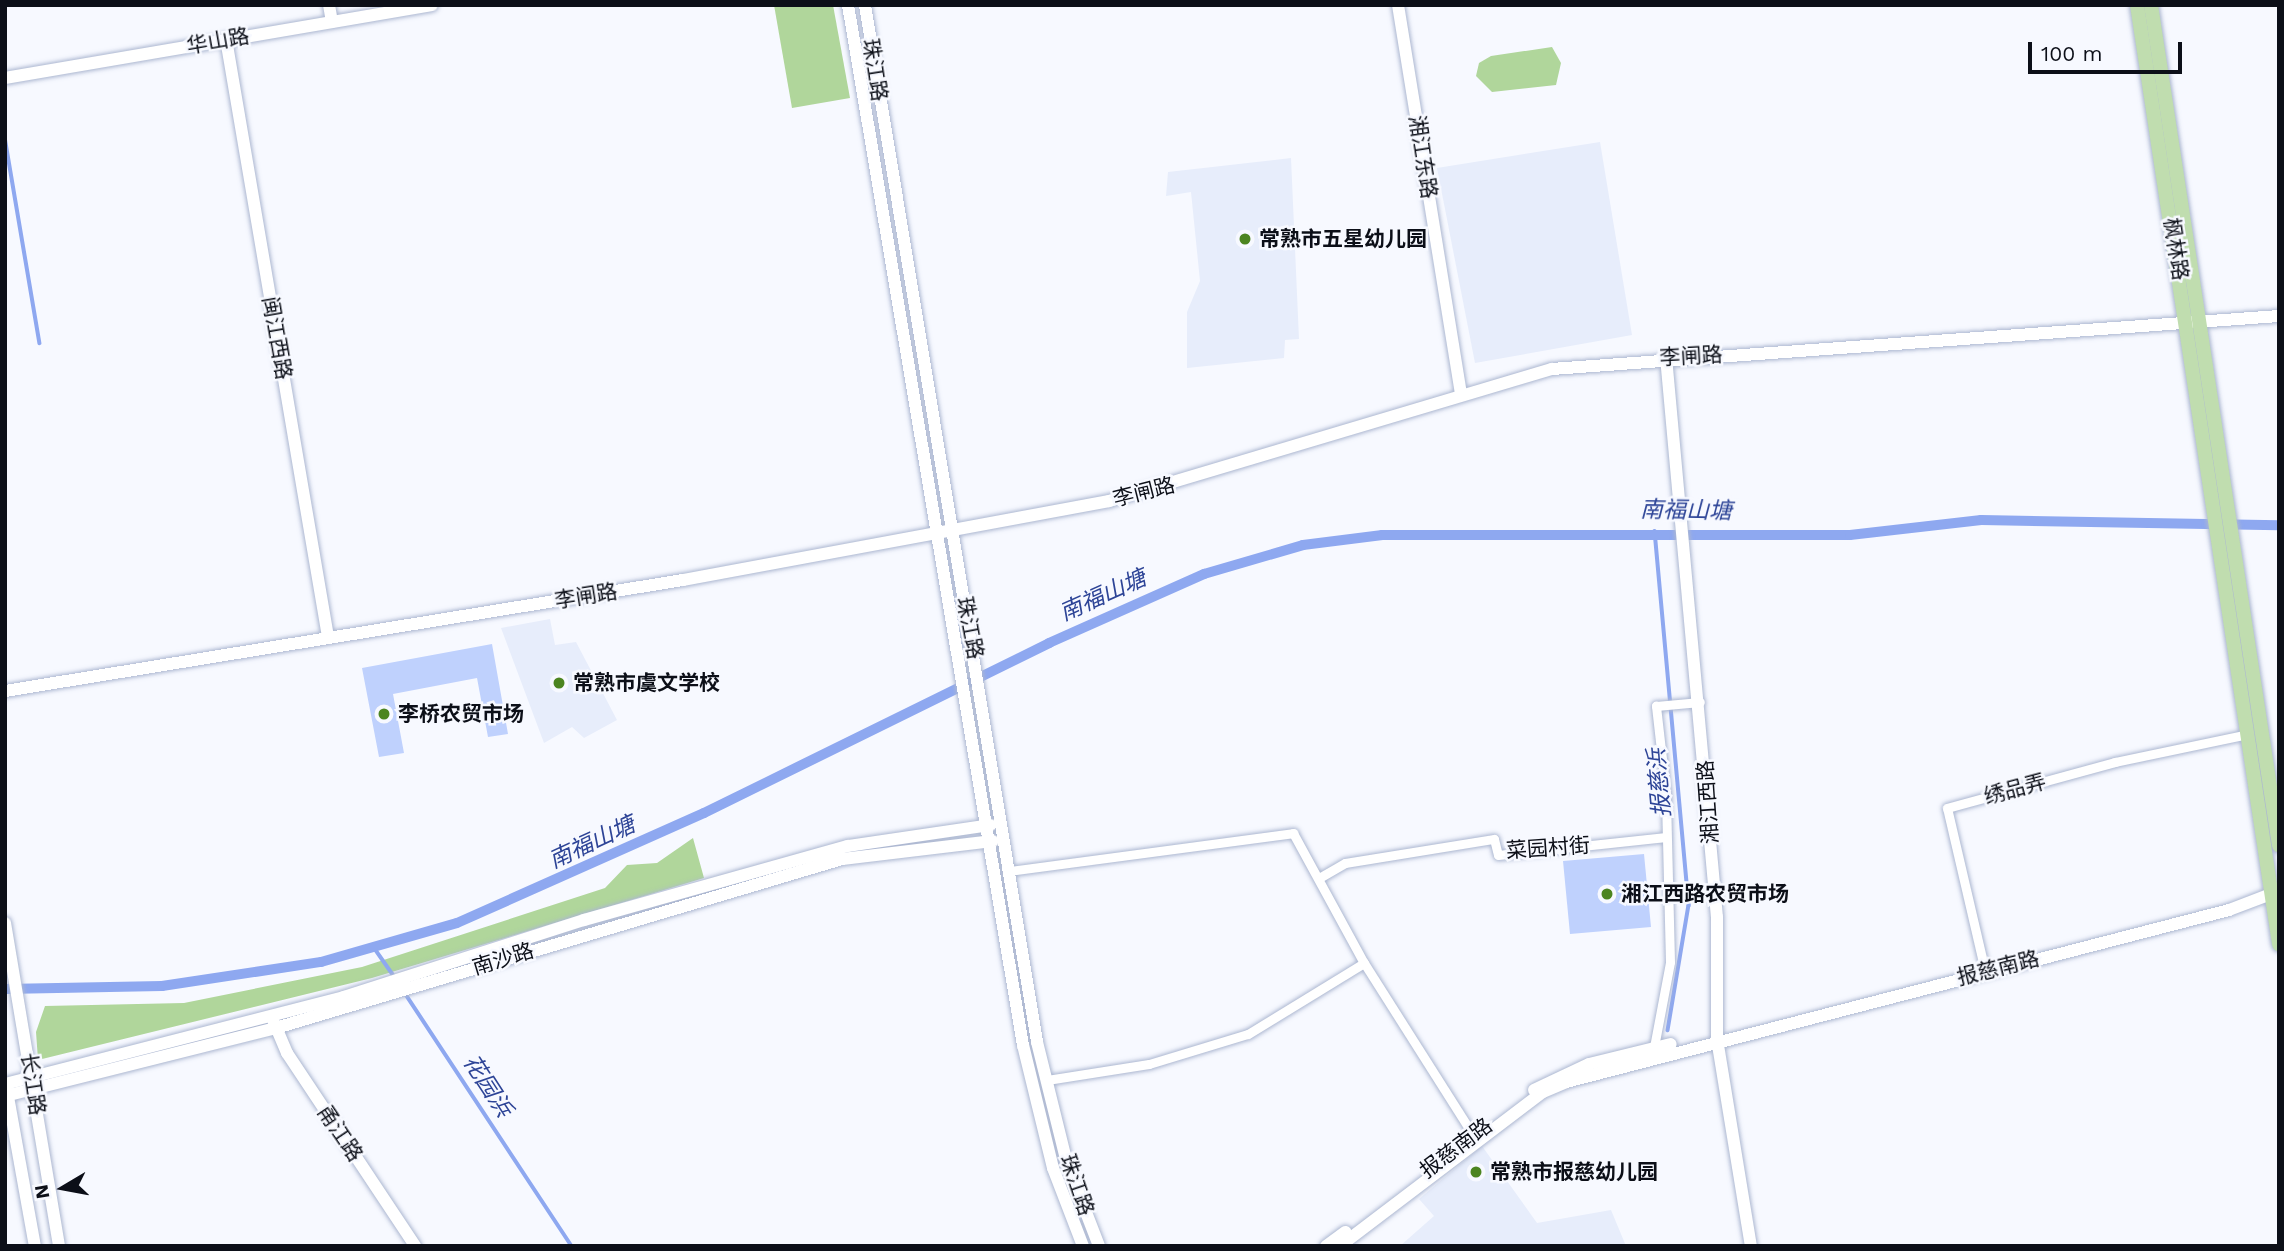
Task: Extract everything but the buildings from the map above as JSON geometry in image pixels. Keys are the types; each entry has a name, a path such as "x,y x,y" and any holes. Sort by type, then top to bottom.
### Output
{"main road":[{"name":"枫林路","path":"2137,5 2193,321 2227,547"},
{"name":"枫林路","path":"2151,5 2193,321"},
{"path":"2227,547 2248,734 2275,893 2279,944"},
{"path":"2227,547 2279,845"}],"street":[{"path":"329,5 332,22"},
{"name":"华山路","path":"5,78 432,5"},
{"name":"珠江路","path":"848,5 966,699 984,826 1023,1045 1053,1168 1083,1246"},
{"name":"珠江路","path":"864,5 952,531 974,643 1009,871 1047,1080 1067,1163 1099,1246"},
{"name":"湘江东路","path":"1398,5 1461,392"},
{"name":"闽江西路","path":"226,39 328,637"},
{"name":"李闸路","path":"5,691 952,531 1190,481 1461,392 1552,369 1667,357 2279,316"},
{"name":"湘江西路","path":"1667,357 1688,551 1717,917 1717,1039 1751,1246"},
{"path":"1654,1047 1670,962 1667,837 1656,706 1700,702"},
{"name":"绣品弄","path":"1986,971 1947,808 2115,762 2248,734"},
{"name":"南沙路","path":"409,982 848,846 1001,824"},
{"path":"1009,871 1293,833 1364,963 1473,1135"},
{"name":"菜园村街","path":"1318,878 1345,863 1494,839 1498,855 1667,837"},
{"name":"南沙路","path":"6,1089 274,1022 842,859 1004,839"},
{"name":"报慈南路","path":"1340,1246 1543,1092 1717,1039 1986,971 2275,893"},
{"name":"长江路","path":"5,923 59,1246"},
{"path":"1047,1080 1149,1064 1248,1034 1364,963"},
{"name":"甬江路","path":"274,1022 415,1246"},
{"name":"报慈南路","path":"1325,1246 1547,1081 1654,1047 1717,1039"},
{"name":"长江路","path":"6,1089 35,1246"}],"shaded area":[{"path":"1600,142 1632,335 1475,363 1437,168"},
{"name":"常熟市五星幼儿园","path":"1291,158 1299,339 1285,340 1284,358 1187,368 1187,312 1200,281 1191,192 1166,196 1168,172"},
{"name":"常熟市虞文学校","path":"550,619 555,645 576,642 617,720 584,738 572,727 544,743 501,628"},
{"name":"常熟市报慈幼儿园","path":"1482,1146 1537,1223 1611,1210 1626,1246 1400,1246 1434,1216 1419,1199"}],"green space":[{"path":"774,5 833,5 850,98 792,108"},
{"path":"1552,47 1561,63 1556,85 1492,92 1476,76 1479,63 1491,56"},
{"path":"693,838 704,878 372,978 38,1060 36,1032 45,1006 184,1003 362,967 605,888 627,865 657,863"}],"waterway":[{"path":"5,137 40,343"},
{"name":"南福山塘","path":"5,989 162,986 321,962 457,923 704,813 1049,643 1204,574 1303,545 1382,535 1850,535 1981,520 2279,525"},
{"name":"报慈浜","path":"1655,531 1689,905 1668,1030"},
{"name":"花园浜","path":"373,946 395,978"},
{"name":"花园浜","path":"405,993 572,1246"}],"place":[{"name":"常熟市五星幼儿园","path":"1245,239"},
{"name":"常熟市虞文学校","path":"559,683"},
{"name":"李桥农贸市场","path":"384,714"},
{"name":"湘江西路农贸市场","path":"1607,894"},
{"name":"常熟市报慈幼儿园","path":"1476,1172"}]}
